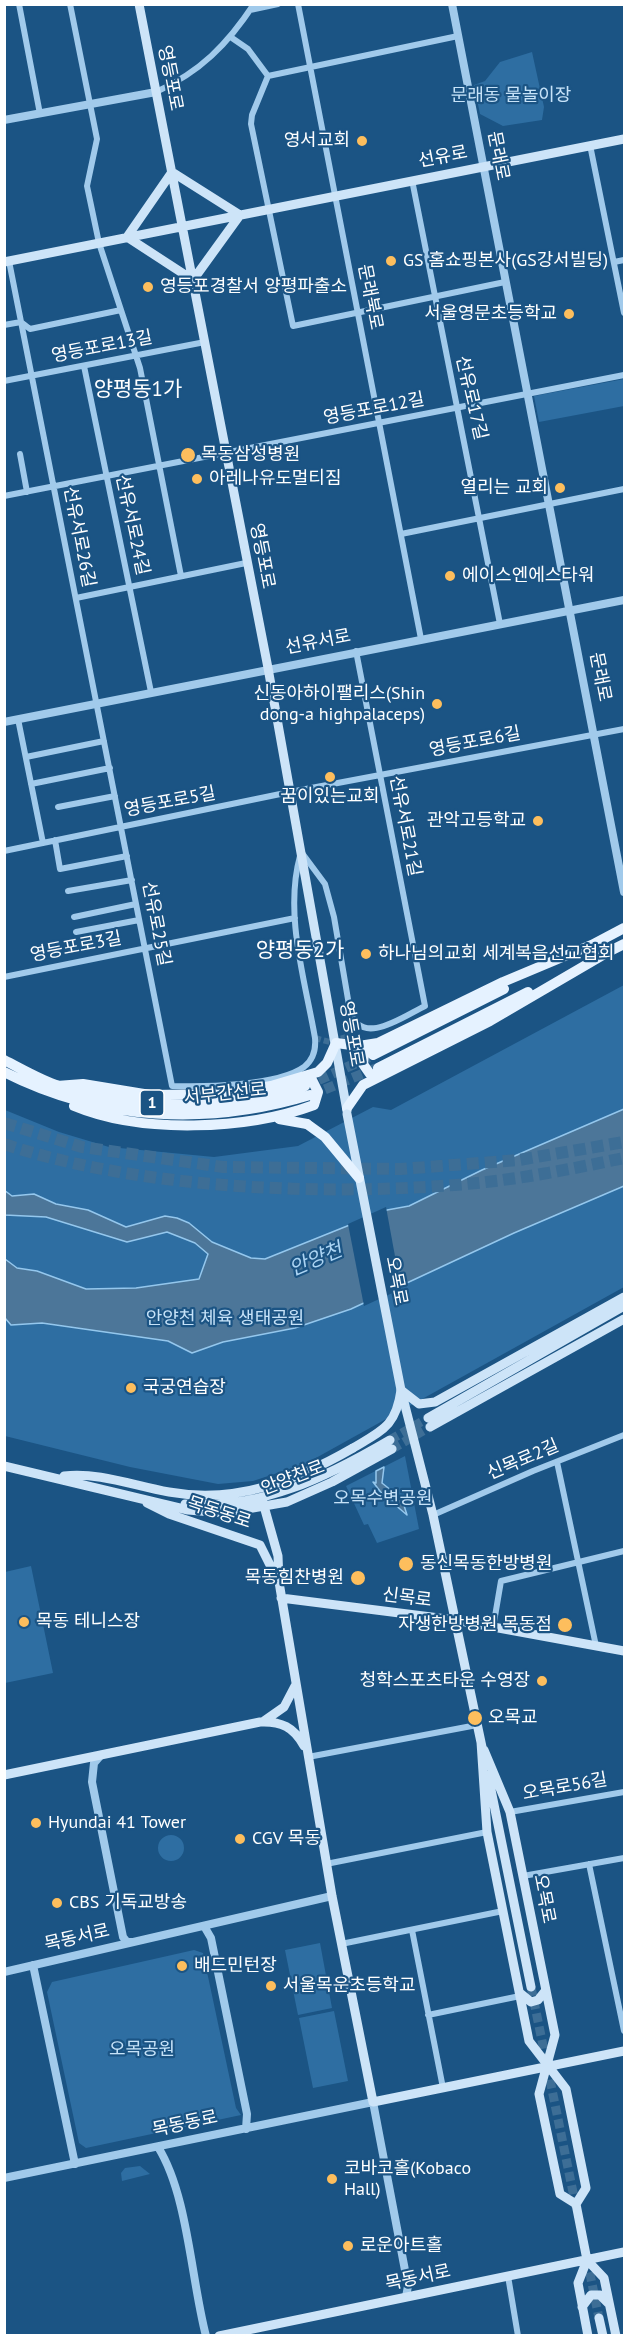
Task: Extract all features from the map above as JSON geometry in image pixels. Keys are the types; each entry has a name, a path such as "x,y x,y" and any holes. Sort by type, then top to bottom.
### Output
{"main road":[{"name":"영등포로","path":"139,4 268,668 359,1178"},
{"name":"선유로","path":"7,261 624,139"},
{"path":"172,172 240,214 193,280 127,237 172,172"},
{"path":"373,1055 624,928"},
{"path":"390,1072 374,1076 366,1071 363,1064 364,1053 378,1043 503,982 596,943"},
{"path":"378,1068 624,944"},
{"path":"347,1111 363,1085 490,1022 603,955"},
{"path":"359,1178 325,1137 307,1124 285,1119 261,1119 219,1124 141,1121 85,1110 62,1100 57,1090 83,1084 150,1095 198,1096 307,1086 323,1069 336,1043 359,1046 378,1043"},
{"name":"서부간선로","path":"4,1060 57,1090"},
{"name":"서부간선로","path":"4,1072 109,1109 182,1116 256,1110 307,1086"},
{"path":"261,1119 314,1105 318,1092 311,1078 307,1086"},
{"name":"오목로","path":"359,1178 400,1390 433,1515 531,1987"},
{"path":"56,1477 96,1476 170,1492 222,1495 286,1482 323,1466 389,1426 396,1412 400,1390 419,1404 426,1404 624,1297"},
{"path":"624,1306 429,1423 624,1319"},
{"name":"안양천로","path":"4,1466 205,1513 310,1493 391,1444"},
{"name":"목동동로","path":"130,1495 169,1514 260,1545 279,1582"},
{"name":"목동동로","path":"263,1503 278,1556 281,1598 326,1864 373,2102 624,2050"},
{"name":"신목로","path":"281,1598 455,1620 624,1651"},
{"name":"목동동로","path":"260,1722 284,1707 292,1697 296,1683"},
{"name":"목동동로","path":"4,1775 260,1722 280,1723 291,1728 303,1745 310,1768"},
{"name":"오목로","path":"481,1742 510,1812 555,2035 539,2094 560,2194 576,2204"},
{"name":"오목로","path":"481,1742 487,1832 529,2041 566,2089 586,2188 576,2204 587,2260 604,2278 616,2336"},
{"path":"519,1994 531,2002 538,2000 546,1990"},
{"name":"목동서로","path":"219,2336 624,2252"},
{"name":"오목로","path":"587,2260 578,2283 588,2336"},
{"path":"582,2307 587,2298 597,2294 605,2298 610,2305"},
{"path":"599,2318 603,2336"}],"street":[{"path":"19,4 40,114"},
{"path":"70,4 97,145 87,186 99,243 135,355 160,466 181,576"},
{"path":"4,120 156,92 182,80 218,52 231,38 252,7 278,4"},
{"name":"문래북로","path":"298,4 421,639"},
{"name":"문래로","path":"452,4 624,892"},
{"path":"268,76 458,36"},
{"path":"231,38 248,49 268,76"},
{"path":"268,76 252,115 251,124 293,326 506,282"},
{"path":"590,145 624,313"},
{"name":"선유로17길","path":"412,180 455,402 459,408 481,517 500,624"},
{"path":"614,262 624,260"},
{"path":"7,261 32,376"},
{"path":"21,321 30,329 121,310"},
{"path":"4,325 21,321"},
{"name":"영등포로13길","path":"4,381 205,342"},
{"name":"선유서로24길","path":"84,366 151,692"},
{"name":"영등포로12길","path":"4,496 624,375"},
{"name":"선유서로26길","path":"32,376 97,703"},
{"path":"20,454 27,492"},
{"path":"401,534 624,489"},
{"path":"75,598 246,563"},
{"name":"선유서로","path":"4,722 268,668 624,600"},
{"name":"선유서로21길","path":"301,853 325,884 334,917 350,1011 354,1022 366,1029 379,1029 425,1005 356,651"},
{"name":"선유로25길","path":"97,703 172,1086 208,1087 242,1083 297,1071 305,1066 313,1055 315,1038 295,918"},
{"path":"18,719 43,843"},
{"name":"영등포로6길","path":"290,792 624,729"},
{"path":"26,757 104,741"},
{"path":"31,784 110,768"},
{"name":"영등포로5길","path":"4,850 290,792"},
{"path":"58,807 115,796"},
{"path":"55,840 60,869 127,856"},
{"path":"295,918 293,888 301,853"},
{"path":"68,891 132,880"},
{"path":"74,917 136,904"},
{"name":"영등포로3길","path":"4,976 295,918"},
{"path":"76,932 140,920"},
{"name":"신목로2길","path":"433,1515 624,1435"},
{"path":"557,1462 596,1646"},
{"path":"493,1628 501,1581 624,1551"},
{"path":"308,1757 477,1725"},
{"path":"101,1755 94,1763 92,1782 123,1937 127,1942 134,1942"},
{"name":"오목로56길","path":"510,1812 624,1792"},
{"path":"326,1864 487,1832"},
{"path":"523,1876 624,1858"},
{"path":"589,1864 624,2031"},
{"name":"목동서로","path":"4,1972 332,1896"},
{"path":"341,1944 502,1911"},
{"path":"204,1926 211,1938 247,2114 246,2129"},
{"path":"412,1930 443,2088"},
{"path":"33,1965 75,2164"},
{"path":"428,2015 519,1994"},
{"path":"373,2102 408,2286 406,2297"},
{"name":"목동동로","path":"4,2178 373,2102"},
{"path":"158,2147 166,2160 180,2208 206,2336"},
{"path":"508,2276 518,2336"}],"green space":[{"name":"문래동 물놀이장","path":"532,52 544,107 542,120 503,126 480,114 474,85 485,81 500,62"},
{"path":"624,379 624,406 539,422 534,396"},
{"name":"안양천 체육 생태공원","path":"624,985 624,1287 305,1464 253,1481 218,1484 130,1467 5,1436 5,1110 59,1132 109,1147 214,1157 298,1146 373,1107 391,1110"},
{"name":"오목수변공원","path":"405,1456 419,1529 377,1543 368,1524 364,1525 346,1486"},
{"name":"목동 테니스장","path":"31,1566 53,1673 5,1683 5,1572"},
{"path":"171,1835 180,1839 184,1848 180,1857 171,1861 162,1857 158,1848 162,1839"},
{"path":"320,1943 332,2008 298,2015 285,1950"},
{"name":"오목공원","path":"194,1950 203,1953 236,2108 241,2115 86,2148 79,2143 47,1992 52,1982"},
{"path":"334,2011 348,2081 313,2088 299,2018"},
{"path":"140,2166 150,2174 122,2181 121,2173 125,2168"}],"water":[{"name":"안양천","path":"624,1109 624,1186 514,1233 351,1309 295,1328 223,1342 192,1353 168,1341 42,1323 11,1325 5,1318 5,1259 17,1268 37,1271 86,1289 136,1288 199,1279 208,1254 195,1243 167,1232 127,1242 46,1217 5,1215 4,1190 12,1196 34,1194 56,1204 88,1210 126,1227 165,1216 177,1218 189,1223 212,1242 251,1258 265,1259 387,1210 409,1206 482,1170"},
{"path":"384,1467 382,1483 402,1499 407,1515 393,1503 397,1502 381,1496 383,1495 373,1482 376,1483 376,1471"}],"pier":[{"path":"386,1207 401,1289 364,1306 348,1224"}],"tunnel":[{"path":"315,1038 330,1042 346,1037 354,1022"},
{"path":"305,1086 370,1057"},
{"path":"311,1095 377,1068"},
{"path":"4,1123 82,1147 223,1167 401,1169 519,1160 624,1142"},
{"path":"4,1144 58,1159 116,1171 176,1180 300,1189 421,1187 477,1183 532,1176 624,1158"},
{"path":"390,1440 428,1418"},
{"path":"392,1449 430,1427"},
{"path":"531,1987 576,2207"},
{"path":"587,2259 599,2318"}],"place":[{"name":"영서교회","path":"362,141"},
{"name":"GS 홈쇼핑본사(GS강서빌딩)","path":"391,261"},
{"name":"영등포경찰서 양평파출소","path":"148,287"},
{"name":"서울영문초등학교","path":"569,314"},
{"name":"목동삼성병원","path":"188,455"},
{"name":"아레나유도멀티짐","path":"197,479"},
{"name":"열리는 교회","path":"560,488"},
{"name":"에이스엔에스타워","path":"450,576"},
{"name":"신동아하이팰리스(Shin dong-a highpalaceps)","path":"437,704"},
{"name":"꿈이있는교회","path":"330,777"},
{"name":"관악고등학교","path":"538,821"},
{"name":"하나님의교회 세계복음선교협회","path":"366,954"},
{"name":"국궁연습장","path":"131,1388"},
{"name":"동신목동한방병원","path":"406,1564"},
{"name":"목동힘찬병원","path":"358,1578"},
{"name":"목동 테니스장","path":"24,1622"},
{"name":"자생한방병원 목동점","path":"565,1625"},
{"name":"청학스포츠타운 수영장","path":"542,1681"},
{"name":"오목교","path":"475,1718"},
{"name":"Hyundai 41 Tower","path":"36,1823"},
{"name":"CGV 목동","path":"240,1839"},
{"name":"CBS 기독교방송","path":"57,1903"},
{"name":"배드민턴장","path":"182,1966"},
{"name":"서울목운초등학교","path":"271,1986"},
{"name":"코바코홀(Kobaco Hall)","path":"332,2179"},
{"name":"로운아트홀","path":"348,2246"}],"district":[{"name":"양평동1가","path":"138,390"},
{"name":"양평동2가","path":"300,951"}]}
